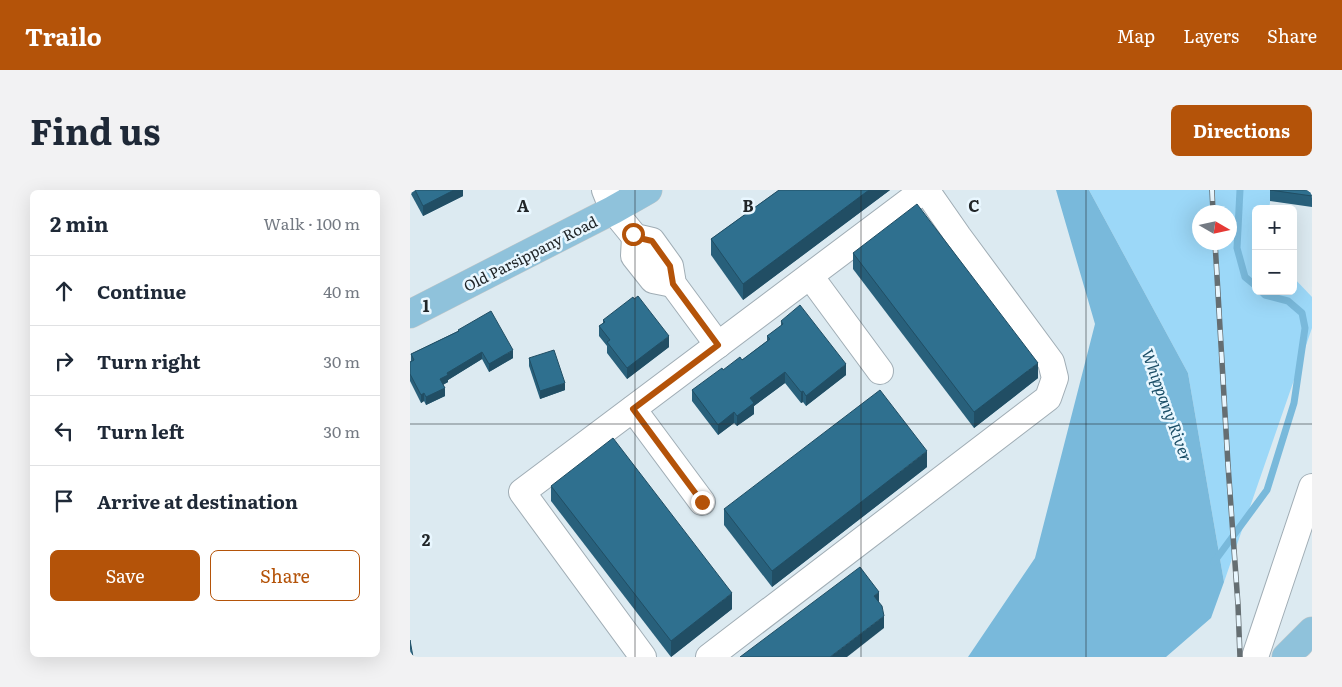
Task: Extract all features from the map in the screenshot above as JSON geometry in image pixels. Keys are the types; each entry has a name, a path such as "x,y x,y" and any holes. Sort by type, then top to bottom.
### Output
{"main road":[{"name":"Old Parsippany Road","path":"410,314 609,200 648,190"},
{"path":"1286,657 1312,630"}],"street":[{"path":"643,657 522,492 925,190 1050,362 1055,378 1048,398 709,657"},
{"path":"609,200 635,237 634,256 653,280 673,284 718,345"},
{"path":"810,276 880,371"},
{"path":"633,409 702,502"},
{"path":"1255,657 1312,487"}],"shaded area":[{"path":"1089,190 1272,190 1270,205 1252,205 1252,295 1297,295 1297,281 1312,297 1312,328 1224,582 1188,373"}],"water":[{"name":"Whippany River","path":"1056,190 1089,190 1188,373 1224,582 1211,618 1166,657 968,657 1035,558 1095,324"}],"building":[{"path":"415,190 454,190 423,206"},
{"path":"779,190 869,190 743,284 711,239"},
{"path":"1270,190 1312,190 1312,196"},
{"path":"917,204 1038,363 974,412 853,253"},
{"path":"638,296 669,336 627,368 607,342 610,340 599,326 605,322 603,320 633,297 634,299"},
{"path":"800,305 846,364 806,396 785,372 750,398 754,403 737,416 734,412 718,425 692,390 740,357 742,360 770,339 767,336 783,324 781,321"},
{"path":"491,311 513,350 489,364 482,352 440,379 445,388 426,397 424,393 421,395 410,374 410,362 414,360 411,354 459,331"},
{"path":"554,350 565,383 540,391 529,358"},
{"path":"880,390 927,451 772,571 724,509"},
{"path":"613,438 732,593 671,641 551,486"},
{"path":"860,567 879,592 874,596 882,606 884,616 830,657 740,657"},
{"path":"410,640 413,657 410,657"}],"waterway":[{"path":"1240,190 1237,248 1245,277 1252,283"},
{"path":"1214,562 1267,490 1294,403 1305,328 1302,313 1288,301 1265,295"}],"railway":[{"path":"1212,190 1213,205"},
{"path":"1215,250 1240,657"}],"route":[{"path":"633,234 635,237 652,241 670,266 673,284 718,345 633,409 702,502"}]}
